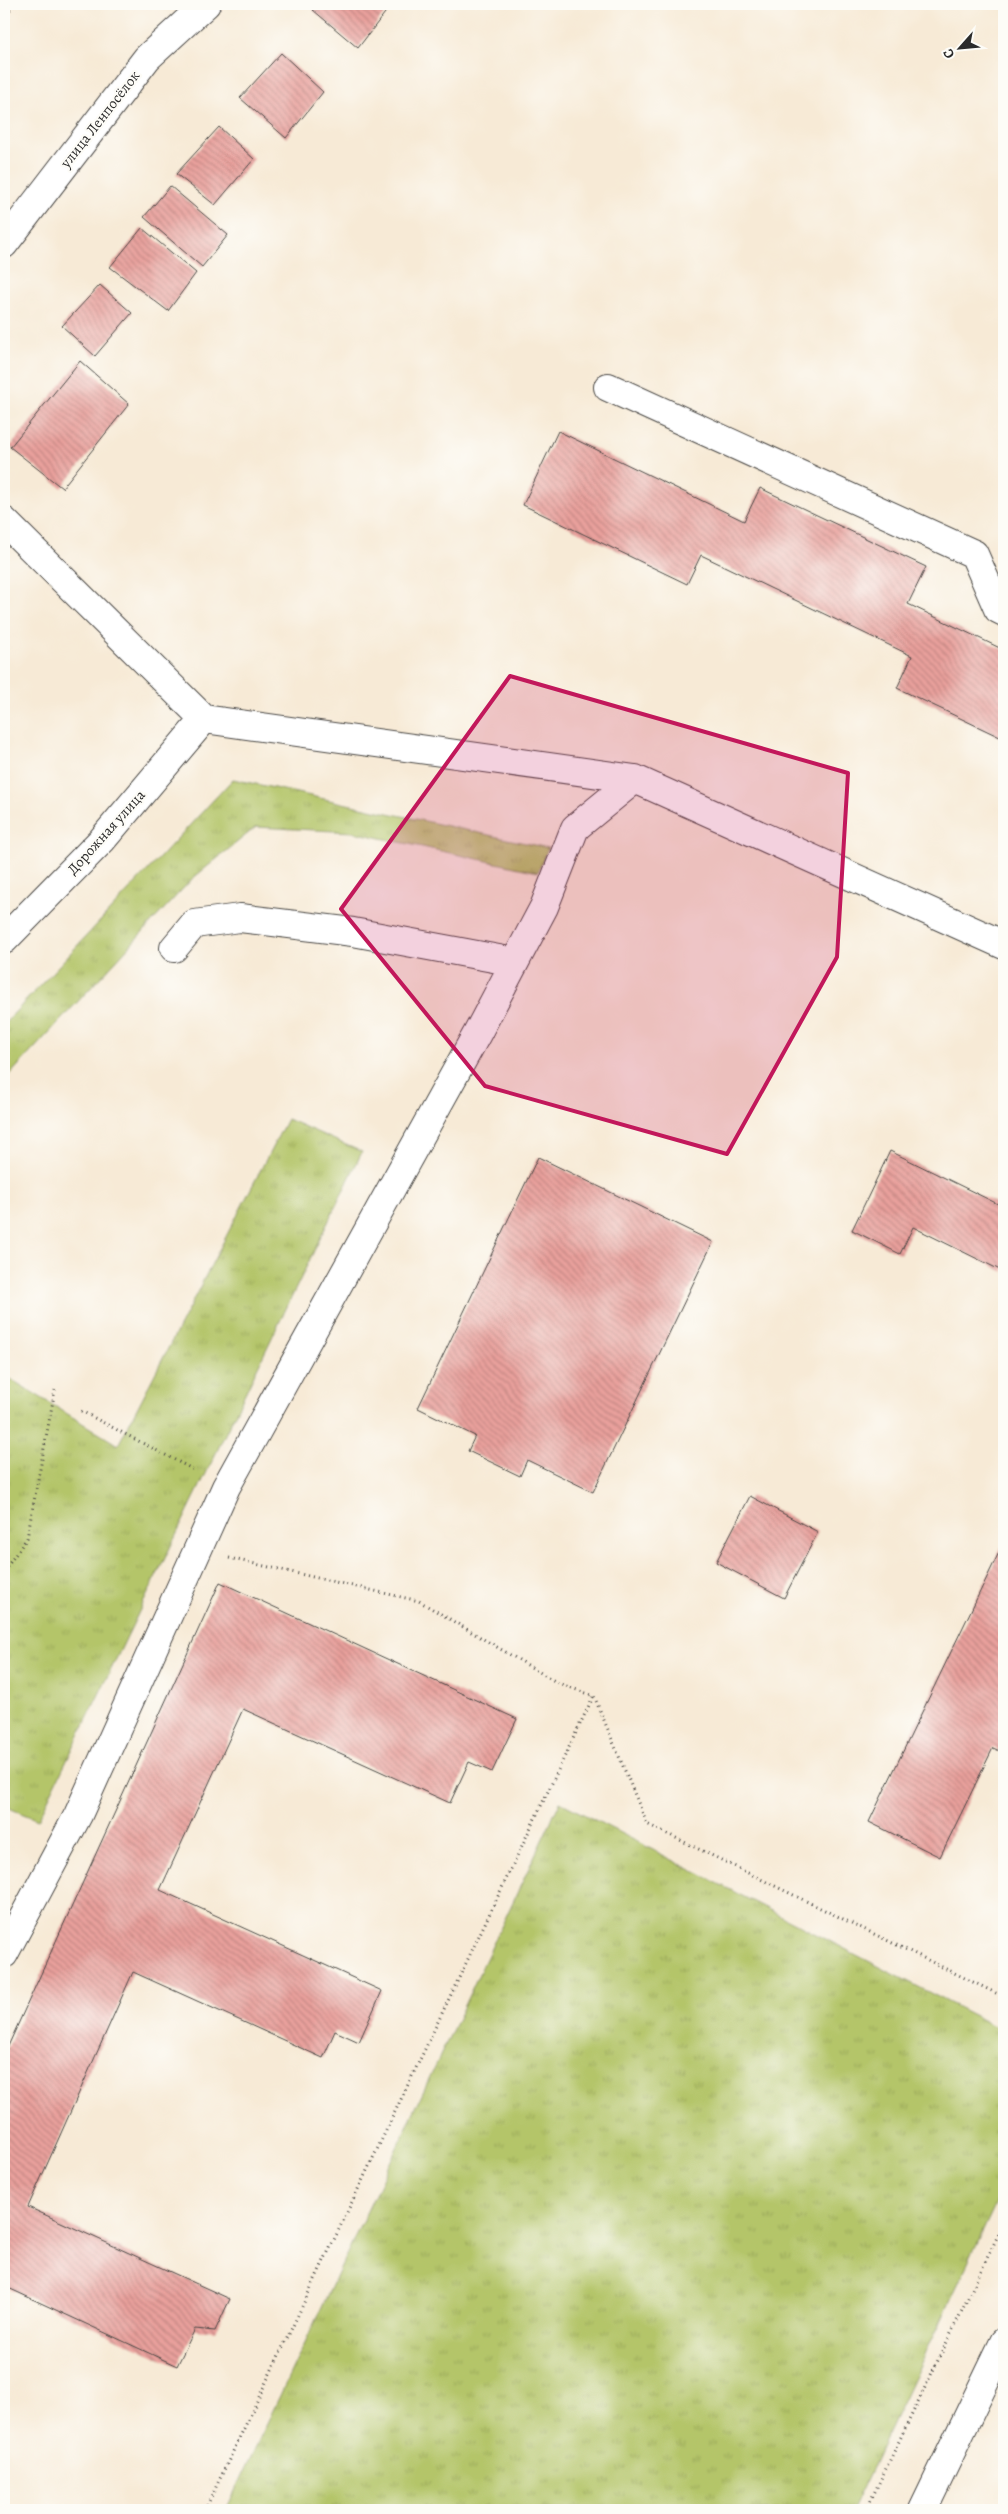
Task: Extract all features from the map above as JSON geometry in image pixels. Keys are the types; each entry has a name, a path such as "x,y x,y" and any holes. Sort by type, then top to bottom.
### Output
{"street":[{"name":"улица Ленпосёлок","path":"4,244 147,58 206,4"},
{"path":"608,387 974,554 1002,606"},
{"path":"4,521 204,719 635,779 1004,945"},
{"name":"Дорожная улица","path":"4,940 102,840 204,719"},
{"path":"4,1954 78,1815 226,1486 515,962 544,907 575,828 635,779"},
{"path":"174,948 194,924 240,918 353,932 515,962"},
{"path":"923,2510 1004,2342"}],"path":[{"path":"4,1571 27,1538 55,1390"},
{"path":"81,1411 226,1486"},
{"path":"196,1550 419,1601 558,1683 594,1696 647,1824 1004,1997"},
{"path":"205,2510 594,1696"},
{"path":"866,2510 1004,2223"}],"highlighted area":[{"path":"510,676 848,773 837,957 727,1154 485,1086 341,909"}],"green space":[{"path":"233,779 548,848 538,872 353,832 256,827 192,879 4,1081 4,1024"},
{"path":"287,1119 362,1152 38,1820 4,1806 4,1375 118,1445"},
{"path":"560,1802 1004,2031 1004,2186 852,2510 226,2510"}],"building":[{"path":"4,4 11,10 4,20"},
{"path":"319,4 382,4 388,9 358,48 313,10"},
{"path":"281,53 323,92 286,138 240,98"},
{"path":"219,127 254,159 215,205 176,174"},
{"path":"170,186 228,235 202,267 144,217"},
{"path":"142,228 196,273 168,311 110,267"},
{"path":"100,285 132,313 95,356 62,326"},
{"path":"80,361 129,404 62,488 10,447"},
{"path":"558,431 744,521 760,488 926,567 908,604 1004,650 1004,739 897,688 912,656 701,555 687,584 523,505"},
{"path":"890,1151 1004,1207 1004,1272 913,1227 900,1254 852,1230"},
{"path":"538,1157 713,1242 593,1492 527,1460 520,1476 468,1451 475,1436 418,1408"},
{"path":"750,1496 818,1532 784,1598 716,1562"},
{"path":"1004,1542 1004,1753 993,1748 940,1857 869,1822"},
{"path":"220,1582 517,1719 492,1772 469,1762 450,1803 243,1709 160,1890 382,1991 359,2042 335,2031 323,2058 133,1972 28,2207 230,2299 215,2331 195,2329 177,2366 4,2286 4,2055"}]}
